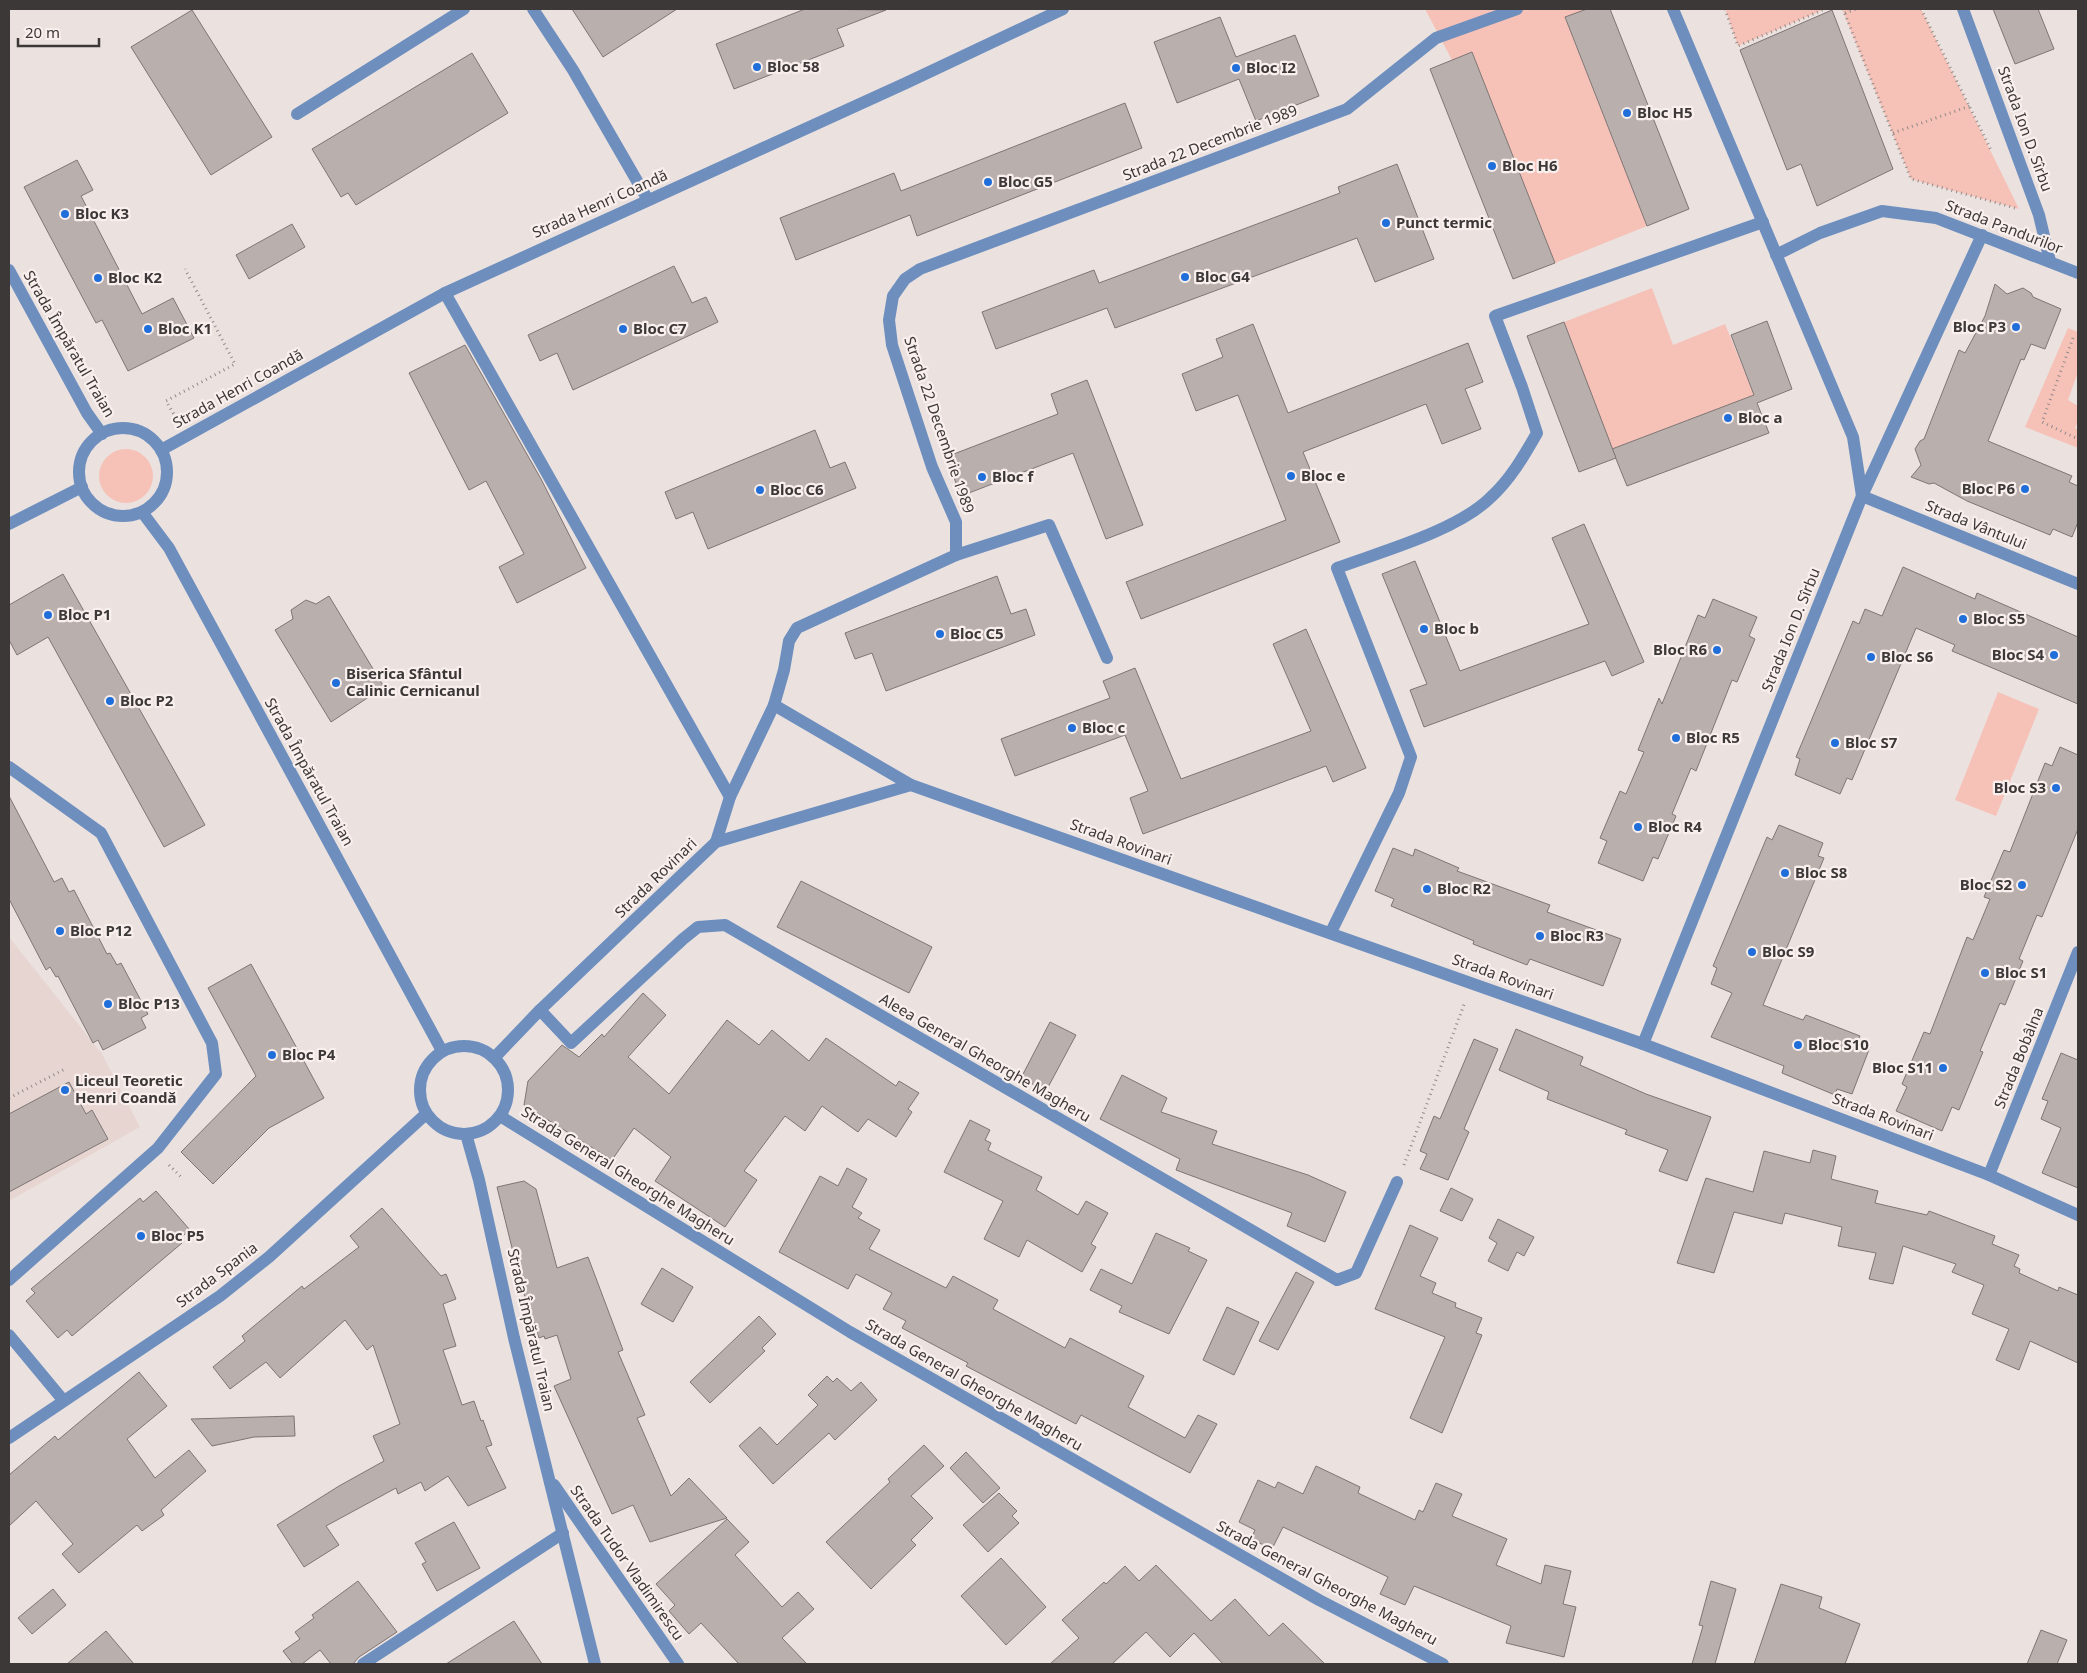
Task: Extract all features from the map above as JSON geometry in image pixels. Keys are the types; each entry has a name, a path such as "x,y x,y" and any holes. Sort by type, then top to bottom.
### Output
{"street":[{"path":"297,114 464,9"},
{"path":"533,9 573,70 648,200"},
{"name":"Strada Henri Coandă","path":"161,450 445,292 906,83 1062,9"},
{"name":"Strada 22 Decembrie 1989","path":"956,555 956,522 932,467 892,345 889,320 893,296 905,279 920,269 1348,109 1436,38 1517,9"},
{"path":"1672,9 1852,437 1862,496"},
{"name":"Strada Ion D. Sîrbu","path":"1964,9 2039,215 2050,262"},
{"name":"Strada Pandurilor","path":"1776,254 1820,233 1882,211 1936,218 2078,273"},
{"path":"1331,932 1399,794 1411,757 1338,568 1458,522 1490,498 1519,464 1537,433 1496,316 1763,222"},
{"name":"Strada Ion D. Sîrbu","path":"1643,1044 1862,496 1982,235"},
{"name":"Strada Împăratul Traian","path":"9,270 87,413 102,434"},
{"path":"445,292 730,798"},
{"path":"128,428 141,432 152,439 161,450 166,462 167,475 163,491 152,505 142,512 128,516 114,515 100,509 88,498 82,487 80,466 85,451 102,434 114,429 128,428"},
{"path":"9,524 82,487"},
{"name":"Strada Vântului","path":"1862,496 2078,584"},
{"name":"Strada Împăratul Traian","path":"142,512 169,548 442,1051"},
{"path":"716,842 730,798 774,704 790,641 797,628 956,555 1049,525 1107,658"},
{"name":"Strada Rovinari","path":"774,704 911,785 1331,932 1643,1044 1989,1176 2078,1214"},
{"path":"9,766 101,833 212,1043 216,1074 158,1148 9,1280"},
{"name":"Strada Rovinari","path":"494,1058 540,1010 716,842 911,785"},
{"name":"Aleea General Gheorghe Magheru","path":"540,1010 571,1043 698,927 725,925 1337,1280 1356,1273 1397,1182"},
{"name":"Strada Bobâlna","path":"1989,1176 2078,952"},
{"path":"455,1046 469,1046 483,1050 494,1058 502,1068 508,1092 500,1116 479,1132 466,1134 443,1130 426,1114 420,1100 419,1086 423,1072 431,1060 442,1051 455,1046"},
{"name":"Strada Spania","path":"9,1438 220,1296 269,1257 426,1114"},
{"name":"Strada General Gheorghe Magheru","path":"500,1116 850,1332 1318,1600 1443,1664"},
{"name":"Strada Împăratul Traian","path":"466,1134 482,1190 514,1338 594,1664"},
{"path":"9,1335 63,1400"},
{"name":"Strada Tudor Vladimirescu","path":"550,1479 678,1664"},
{"path":"363,1664 563,1533"}],"path":[{"path":"1725,9 1738,46 1825,9"},
{"path":"1843,9 1911,179 2019,209 2015,200"},
{"path":"1845,13 1856,9"},
{"path":"1921,9 1995,158"},
{"path":"1893,133 1970,106"},
{"path":"185,269 235,364 166,402 185,437"},
{"path":"2078,338 2073,338 2042,422 2078,439"},
{"path":"1397,1182 1472,983"},
{"path":"9,1098 64,1069"}],"shaded area":[{"path":"1425,9 1587,9 1565,18 1647,226 1555,263 1472,52 1452,60"},
{"path":"1725,9 1825,9 1738,46"},
{"path":"1842,9 1921,9 2019,209 1911,179"},
{"path":"1652,288 1673,345 1725,324 1754,395 1612,449 1564,322"},
{"path":"2068,328 2078,332 2078,372 2068,400 2078,406 2078,421 2075,428 2078,430 2078,448 2025,427"},
{"path":"126,449 136,451 145,457 151,466 153,476 151,486 145,495 136,501 126,503 116,501 107,495 101,486 99,476 101,466 107,457 116,451"},
{"path":"1998,692 2039,709 1996,816 1955,800"},
{"name":"Liceul Teoretic Henri Coandă","path":"9,937 102,1054 140,1127 9,1201"}],"building":[{"path":"572,9 677,9 603,57"},
{"name":"Bloc 58","path":"805,9 886,10 837,29 844,46 734,89 716,44"},
{"name":"Bloc H5","path":"1587,9 1610,9 1689,209 1647,226 1565,17"},
{"path":"1993,9 2038,9 2054,49 2015,64"},
{"path":"192,10 272,137 211,175 131,47"},
{"path":"1832,10 1893,169 1817,206 1801,164 1787,170 1740,50"},
{"name":"Bloc I2","path":"1220,17 1236,57 1295,35 1319,96 1256,121 1239,79 1177,103 1154,42"},
{"name":"Bloc H6","path":"1472,52 1555,263 1513,279 1430,69"},
{"path":"472,53 508,113 356,205 348,193 341,197 312,149"},
{"name":"Bloc G5","path":"1125,103 1142,148 917,236 910,215 796,260 780,218 894,173 901,191"},
{"path":"77,160 93,190 81,196 142,314 173,298 194,338 128,371 102,320 96,323 24,187"},
{"name":"Bloc G4","path":"1397,164 1434,259 1375,282 1357,238 1115,328 1107,308 996,349 982,312 1094,270 1099,283 1340,193 1338,187"},
{"path":"292,224 305,247 249,279 236,255"},
{"name":"Bloc C7","path":"674,266 692,303 706,297 718,322 573,390 557,353 540,361 528,335"},
{"path":"1995,284 2007,294 2023,288 2031,293 2033,297 2061,309 2045,349 2031,344 2024,360 2021,359 1988,441 2072,476 2069,482 2078,486 2078,522 2072,537 2053,529 2050,535 1967,501 1934,483 1929,484 1911,477 1921,465 1915,449 1920,441 1924,439 1959,350 1965,353 1985,316"},
{"name":"Bloc a","path":"1767,321 1792,389 1757,403 1769,433 1627,486 1612,449 1754,395 1731,335"},
{"path":"1564,322 1616,458 1579,472 1527,336"},
{"name":"Bloc e","path":"1253,324 1288,413 1468,343 1483,382 1465,389 1481,429 1442,444 1426,404 1303,452 1340,542 1141,619 1126,582 1286,520 1238,395 1196,411 1182,374 1223,357 1216,339"},
{"path":"465,345 541,479 586,568 517,603 499,567 524,554 486,481 469,490 409,373"},
{"name":"Bloc f","path":"1087,380 1143,525 1106,539 1073,453 961,496 946,457 1058,414 1051,394"},
{"name":"Bloc C6","path":"815,430 830,468 845,462 856,488 708,549 693,512 676,519 665,492"},
{"name":"Bloc b","path":"1584,524 1644,662 1612,676 1605,661 1424,727 1410,690 1427,684 1382,574 1415,561 1460,671 1589,624 1552,538"},
{"path":"1903,567 1975,599 1977,593 2078,637 2078,704 1952,651 1955,645 1916,628 1852,780 1847,778 1840,794 1795,775 1800,759 1796,757 1853,621 1859,624 1865,609 1882,616"},
{"path":"63,574 205,825 164,847 48,637 17,655 9,640 9,605"},
{"name":"Bloc C5","path":"997,576 1011,614 1026,609 1035,635 886,691 872,653 855,659 845,633"},
{"path":"329,596 384,687 331,722 275,630 293,619 291,610 306,600 316,604"},
{"path":"1713,599 1757,617 1749,636 1755,639 1737,682 1732,680 1696,771 1691,768 1672,814 1676,816 1658,859 1653,857 1643,881 1598,863 1607,841 1600,838 1620,791 1626,794 1644,752 1638,750 1659,698 1662,704 1698,615 1705,618"},
{"name":"Bloc c","path":"1306,629 1366,768 1333,782 1326,766 1143,834 1130,798 1148,791 1125,735 1015,776 1001,739 1110,698 1103,681 1135,668 1181,779 1311,731 1273,644"},
{"path":"2060,747 2078,755 2078,829 2042,917 2037,915 2019,959 2023,961 2005,1005 2000,1003 1980,1051 1983,1052 1959,1110 1952,1107 1942,1131 1896,1111 1907,1087 1902,1084 1924,1032 1930,1034 1967,937 1973,940 1990,899 1984,897 2004,850 2010,852 2045,763 2052,766"},
{"path":"9,796 54,882 62,878 69,892 74,890 107,954 110,953 117,965 121,963 148,1014 141,1018 146,1028 103,1050 98,1040 93,1043 58,976 56,977 50,967 46,970 9,899"},
{"path":"1779,825 1823,843 1818,856 1824,858 1763,1005 1803,1020 1806,1015 1860,1036 1857,1042 1870,1047 1852,1094 1837,1089 1835,1095 1782,1073 1784,1066 1711,1037 1732,993 1711,984 1717,968 1713,966 1767,837 1772,840"},
{"path":"1393,848 1413,856 1415,849 1459,868 1457,871 1550,905 1547,912 1621,939 1603,986 1530,959 1527,965 1473,944 1474,941 1391,906 1394,899 1375,891"},
{"path":"801,881 932,947 909,993 777,927"},
{"name":"Bloc P4","path":"251,964 324,1098 269,1128 213,1184 181,1152 256,1076 208,988"},
{"path":"643,993 666,1015 628,1057 669,1094 727,1020 759,1045 772,1030 809,1061 826,1038 896,1086 899,1081 919,1093 908,1109 912,1112 896,1137 868,1119 858,1132 822,1106 805,1131 785,1116 744,1171 757,1180 725,1227 655,1181 671,1157 634,1128 612,1160 524,1105 528,1081 562,1045 579,1057 602,1034 604,1037"},
{"path":"1050,1022 1076,1035 1046,1091 1021,1078"},
{"path":"1516,1029 1583,1057 1580,1065 1646,1094 1711,1117 1687,1181 1659,1171 1668,1150 1625,1134 1627,1130 1547,1099 1549,1092 1499,1070"},
{"path":"1474,1039 1498,1049 1464,1129 1469,1132 1448,1180 1420,1169 1427,1154 1420,1151 1434,1116 1440,1119"},
{"path":"2061,1053 2078,1060 2078,1188 2042,1173 2061,1128 2041,1119 2048,1101 2042,1099"},
{"path":"1122,1075 1167,1098 1161,1112 1217,1131 1212,1144 1308,1175 1346,1192 1325,1242 1287,1226 1292,1213 1176,1170 1180,1159 1100,1119"},
{"path":"69,1082 86,1114 92,1110 108,1139 9,1192 9,1114"},
{"path":"970,1120 990,1130 985,1140 991,1143 988,1150 1042,1177 1036,1190 1078,1215 1086,1201 1108,1213 1091,1244 1096,1247 1082,1272 1027,1240 1019,1257 984,1239 1003,1201 944,1172"},
{"path":"1813,1150 1836,1156 1831,1179 1878,1191 1875,1203 1927,1215 1929,1211 1995,1236 1992,1244 2019,1255 2014,1266 2020,1269 2019,1273 2058,1291 2059,1287 2078,1295 2078,1363 2030,1341 2019,1370 1996,1360 2009,1329 1972,1314 1984,1285 1952,1272 1956,1264 1903,1246 1893,1284 1869,1279 1876,1253 1838,1246 1842,1227 1785,1213 1782,1224 1734,1212 1714,1273 1677,1263 1706,1178 1753,1192 1764,1151 1810,1163"},
{"path":"847,1168 867,1179 852,1207 862,1213 858,1218 880,1230 869,1249 946,1288 953,1276 998,1300 993,1309 1065,1348 1070,1338 1144,1376 1128,1407 1185,1438 1198,1415 1217,1424 1190,1473 1081,1415 1076,1424 966,1366 968,1363 902,1328 906,1321 883,1309 892,1293 856,1274 848,1289 779,1252 820,1176 838,1186"},
{"path":"524,1181 536,1189 557,1268 588,1257 623,1350 618,1352 645,1415 637,1418 671,1496 689,1478 727,1518 650,1542 633,1505 612,1514 554,1386 571,1379 557,1335 545,1339 544,1336 539,1338 510,1253 513,1252 497,1187"},
{"path":"1451,1188 1473,1199 1462,1221 1440,1211"},
{"path":"156,1191 190,1230 179,1239 182,1243 72,1336 67,1330 58,1338 26,1301 35,1293 31,1289 140,1198 143,1202"},
{"path":"382,1208 441,1276 446,1274 456,1299 443,1304 456,1346 443,1350 462,1405 474,1401 481,1421 483,1420 492,1445 486,1447 506,1488 468,1506 448,1476 425,1491 421,1482 398,1494 396,1488 326,1526 339,1545 304,1567 277,1525 339,1486 384,1461 373,1436 400,1424 373,1345 367,1350 345,1320 280,1378 266,1362 230,1389 213,1367 245,1341 242,1336 302,1286 304,1289 359,1247 350,1236"},
{"path":"1498,1219 1534,1237 1524,1256 1517,1252 1508,1271 1488,1261 1497,1243 1489,1238"},
{"path":"1410,1225 1438,1238 1420,1276 1436,1283 1432,1293 1456,1303 1455,1307 1482,1318 1476,1333 1482,1335 1442,1433 1410,1418 1445,1337 1375,1309"},
{"path":"1156,1233 1190,1248 1188,1251 1207,1260 1169,1334 1119,1312 1122,1306 1090,1290 1101,1269 1132,1284"},
{"path":"662,1268 693,1287 673,1322 641,1304"},
{"path":"1296,1272 1314,1282 1278,1350 1259,1341"},
{"path":"1227,1307 1259,1322 1234,1375 1203,1360"},
{"path":"759,1316 776,1334 762,1348 765,1351 710,1403 690,1382"},
{"path":"139,1372 167,1406 127,1439 155,1478 189,1450 206,1471 161,1510 164,1515 142,1531 137,1525 79,1573 62,1554 73,1544 36,1501 9,1526 9,1475 55,1436 58,1440"},
{"path":"827,1376 833,1382 837,1378 851,1391 861,1382 877,1400 835,1440 829,1433 773,1484 739,1446 760,1427 777,1445 818,1405 808,1395"},
{"path":"294,1416 295,1436 254,1437 212,1446 191,1419"},
{"path":"924,1445 944,1466 911,1496 933,1518 911,1540 916,1545 871,1589 826,1542 890,1482 888,1479"},
{"path":"966,1452 1000,1488 983,1503 950,1468"},
{"path":"1316,1466 1360,1487 1358,1493 1415,1520 1419,1510 1423,1512 1436,1483 1462,1494 1452,1516 1507,1539 1496,1565 1541,1584 1545,1565 1571,1571 1563,1604 1576,1607 1564,1657 1506,1643 1511,1626 1414,1586 1405,1605 1380,1594 1388,1577 1283,1527 1272,1549 1251,1539 1255,1530 1239,1522 1258,1480 1275,1488 1278,1482 1303,1494"},
{"path":"999,1493 1017,1511 1012,1516 1019,1523 988,1552 963,1525"},
{"path":"727,1519 749,1542 735,1555 782,1607 798,1592 814,1609 782,1638 807,1664 739,1664 701,1623 689,1634 669,1611 675,1605 656,1584"},
{"path":"454,1522 480,1568 437,1591 422,1564 426,1562 415,1543"},
{"path":"1001,1558 1046,1607 1006,1645 961,1596"},
{"path":"1156,1565 1211,1621 1235,1599 1269,1636 1283,1623 1325,1664 1223,1664 1194,1633 1170,1657 1146,1632 1112,1664 1050,1664 1079,1638 1062,1620 1104,1582 1106,1584 1125,1566 1139,1581"},
{"path":"358,1581 397,1632 359,1657 353,1664 331,1664 320,1650 302,1664 293,1664 283,1651 300,1639 295,1632 314,1618 312,1615"},
{"path":"1711,1581 1736,1589 1715,1664 1692,1664 1703,1626 1699,1625"},
{"path":"1781,1584 1822,1597 1819,1608 1860,1624 1845,1664 1754,1664"},
{"path":"53,1589 66,1605 32,1634 18,1618"},
{"path":"514,1621 542,1664 446,1664"},
{"path":"2041,1630 2067,1640 2057,1664 2027,1664"},
{"path":"106,1631 134,1664 67,1664"}],"place":[{"name":"Bloc 58","path":"757,67"},
{"name":"Bloc I2","path":"1236,68"},
{"name":"Bloc H5","path":"1627,113"},
{"name":"Bloc H6","path":"1492,166"},
{"name":"Bloc G5","path":"988,182"},
{"name":"Bloc K3","path":"65,214"},
{"name":"Punct termic","path":"1386,223"},
{"name":"Bloc G4","path":"1185,277"},
{"name":"Bloc K2","path":"98,278"},
{"name":"Bloc P3","path":"2016,327"},
{"name":"Bloc K1","path":"148,329"},
{"name":"Bloc C7","path":"623,329"},
{"name":"Bloc a","path":"1728,418"},
{"name":"Bloc e","path":"1291,476"},
{"name":"Bloc f","path":"982,477"},
{"name":"Bloc P6","path":"2025,489"},
{"name":"Bloc C6","path":"760,490"},
{"name":"Bloc P1","path":"48,615"},
{"name":"Bloc S5","path":"1963,619"},
{"name":"Bloc b","path":"1424,629"},
{"name":"Bloc C5","path":"940,634"},
{"name":"Bloc R6","path":"1717,650"},
{"name":"Bloc S4","path":"2054,655"},
{"name":"Bloc S6","path":"1871,657"},
{"name":"Biserica Sfântul Calinic Cernicanul","path":"336,683"},
{"name":"Bloc P2","path":"110,701"},
{"name":"Bloc c","path":"1072,728"},
{"name":"Bloc R5","path":"1676,738"},
{"name":"Bloc S7","path":"1835,743"},
{"name":"Bloc S3","path":"2056,788"},
{"name":"Bloc R4","path":"1638,827"},
{"name":"Bloc S8","path":"1785,873"},
{"name":"Bloc S2","path":"2022,885"},
{"name":"Bloc R2","path":"1427,889"},
{"name":"Bloc P12","path":"60,931"},
{"name":"Bloc R3","path":"1540,936"},
{"name":"Bloc S9","path":"1752,952"},
{"name":"Bloc S1","path":"1985,973"},
{"name":"Bloc P13","path":"108,1004"},
{"name":"Bloc S10","path":"1798,1045"},
{"name":"Bloc P4","path":"272,1055"},
{"name":"Bloc S11","path":"1943,1068"},
{"name":"Liceul Teoretic Henri Coandă","path":"65,1090"},
{"name":"Bloc P5","path":"141,1236"}]}
